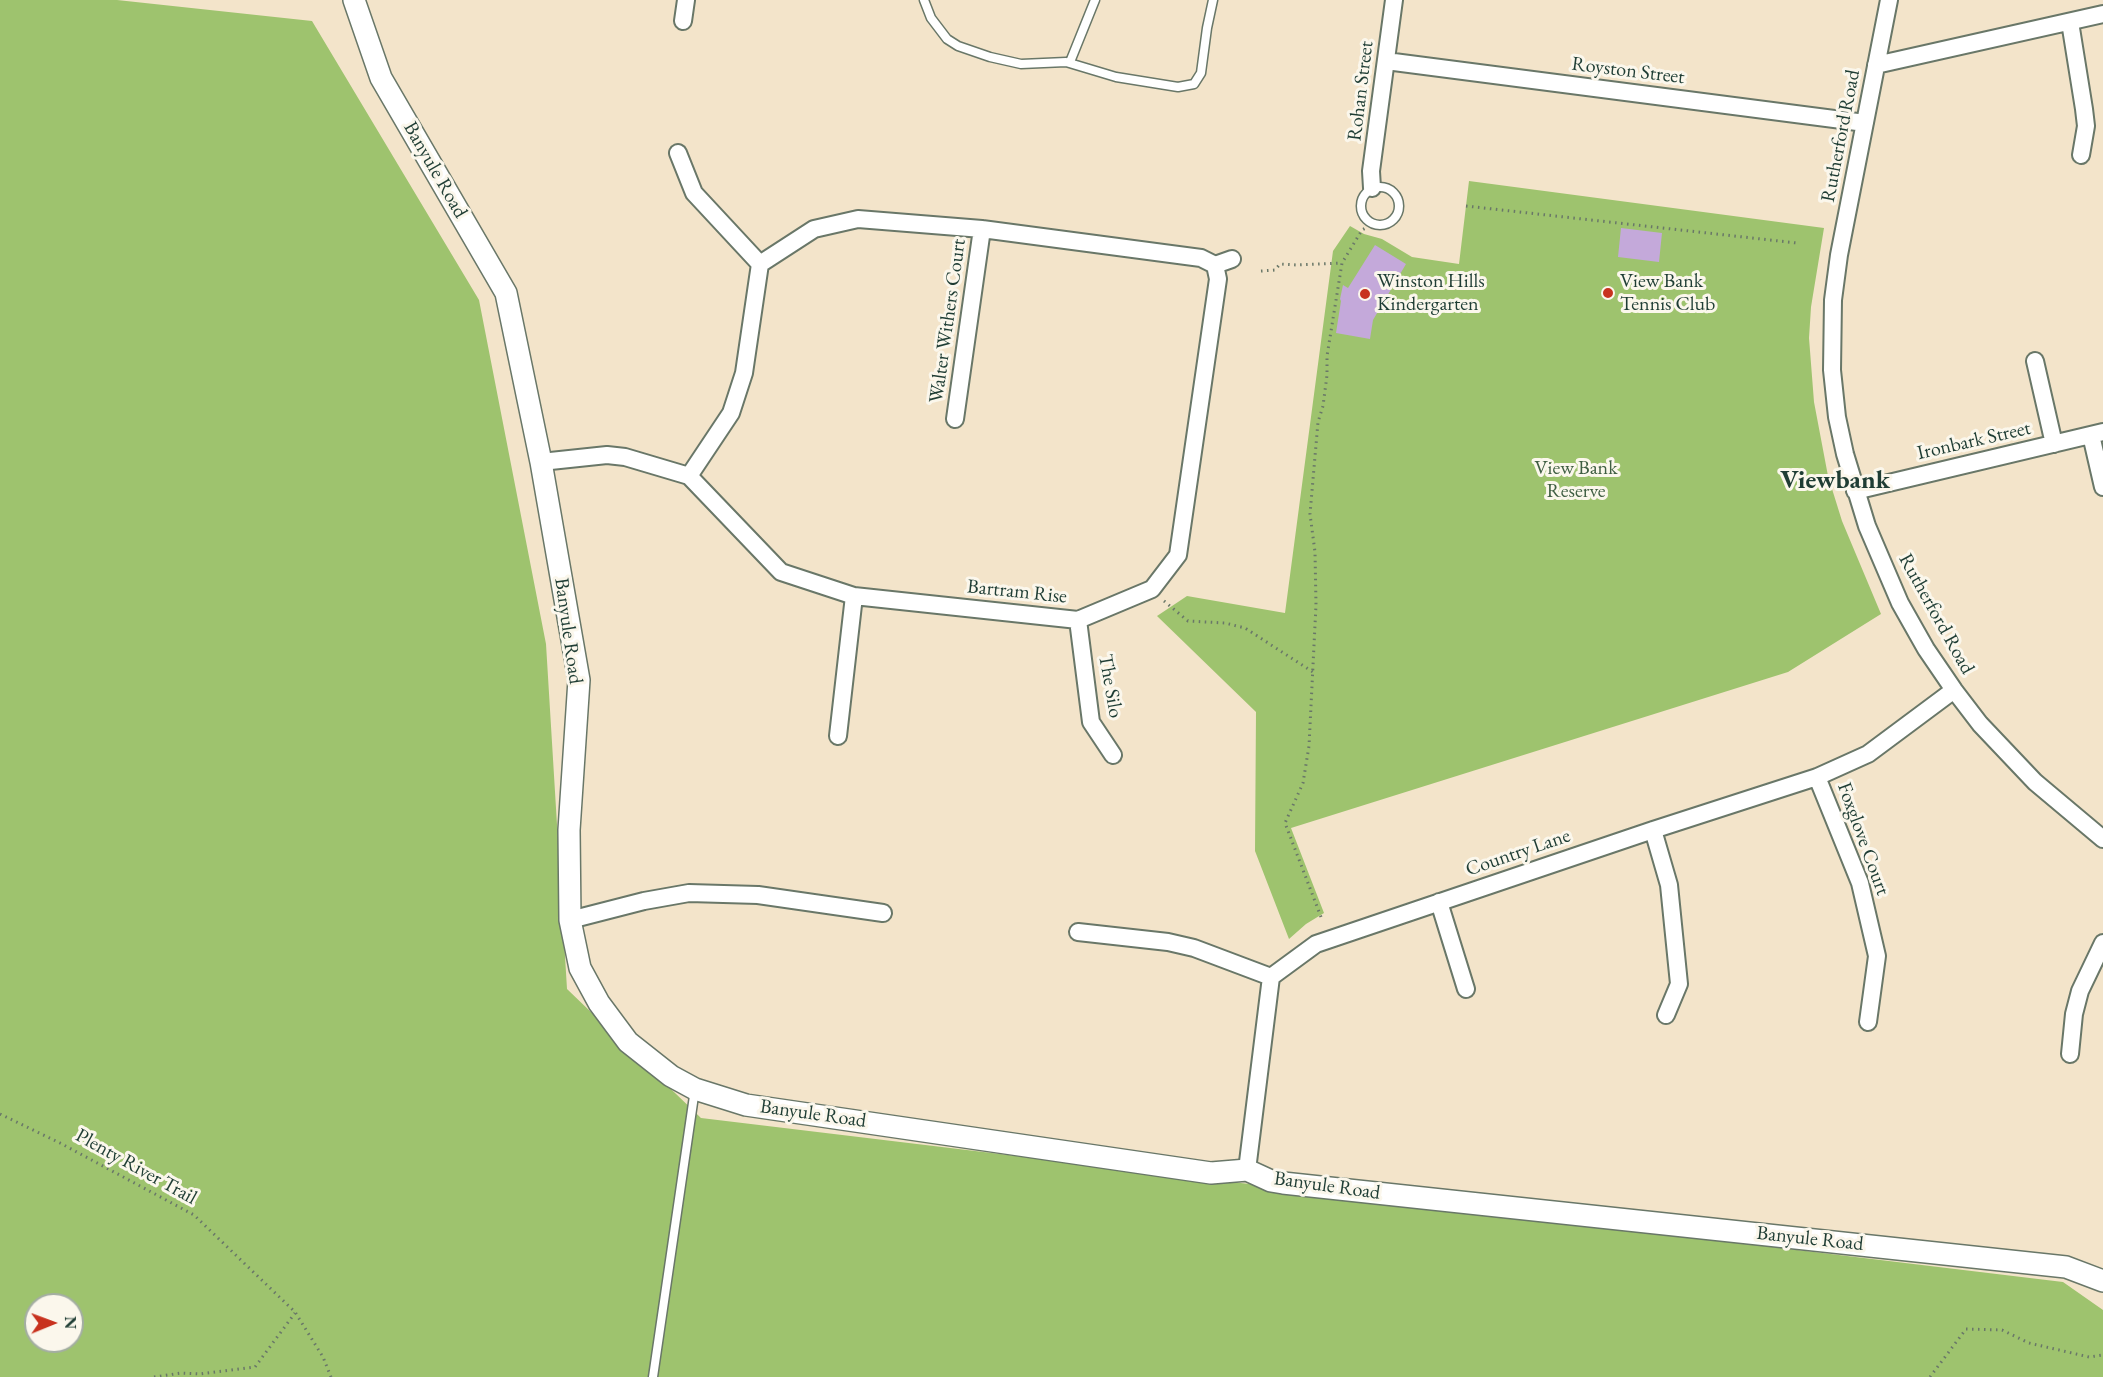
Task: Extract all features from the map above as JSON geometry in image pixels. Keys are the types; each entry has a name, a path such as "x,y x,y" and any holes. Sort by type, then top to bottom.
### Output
{"street":[{"name":"Banyule Road","path":"354,0 381,78 506,293 541,462 579,680 569,830 570,920 580,968 598,1003 628,1042 671,1076 695,1089 746,1105 1211,1173 1247,1170 1271,1181 1283,1183 2066,1266 2103,1281"},
{"path":"683,21 686,0"},
{"name":"Rohan Street","path":"1372,188 1371,171 1394,0"},
{"name":"Rutherford Road","path":"1889,0 1839,255 1833,300 1831,336 1837,417 1855,491 1900,603 1926,649 1954,690 1980,724 2035,782 2103,839"},
{"path":"1876,65 2103,14"},
{"path":"2070,22 2086,126 2081,155"},
{"name":"Royston Street","path":"1386,61 1865,123"},
{"path":"678,153 694,193 760,264"},
{"path":"689,476 731,413 744,373 760,264 814,229 858,219 982,229 1201,258 1215,265 1232,259"},
{"name":"Walter Withers Court","path":"955,419 982,229"},
{"path":"1152,590 1178,555 1218,279 1215,265"},
{"path":"2035,361 2054,444"},
{"path":"2097,434 2103,487"},
{"name":"Ironbark Street","path":"1855,491 2097,434"},
{"name":"Bartram Rise","path":"541,462 607,455 625,457 689,476 781,572 854,596 1078,620 1152,590"},
{"path":"838,736 854,596"},
{"name":"The Silo","path":"1078,620 1091,722 1113,755"},
{"name":"Country Lane","path":"1271,977 1316,944 1817,777 1868,753 1954,690"},
{"name":"Foxglove Court","path":"1817,777 1860,883 1877,956 1868,1022"},
{"path":"1653,830 1669,885 1679,984 1666,1015"},
{"path":"570,920 644,901 689,893 758,896 883,913"},
{"path":"1438,902 1466,989"},
{"path":"1078,932 1168,942 1194,948 1271,977 1247,1170"},
{"path":"2070,1054 2074,1014 2080,991 2103,943"}],"lane":[{"path":"924,0 937,28 947,39 958,46 1005,62 1039,64 1070,62 1116,77 1178,87 1194,84 1201,73 1206,28 1213,0"},
{"path":"1070,62 1095,0"},
{"path":"1385,187 1392,190 1396,195 1399,209 1393,221 1380,225 1373,224 1362,214 1360,206 1365,193 1372,188 1385,187"},
{"path":"653,1377 695,1089"}],"path":[{"path":"1466,206 1797,243"},
{"path":"1321,917 1285,823 1303,783 1307,766 1316,581 1310,514 1318,422 1323,406 1327,375 1327,356 1342,263 1362,230 1373,224"},
{"path":"1261,271 1275,270 1280,264 1297,266 1342,263"},
{"path":"1152,590 1188,621 1239,626 1313,672"},
{"name":"Plenty River Trail","path":"0,1114 60,1143 194,1215 295,1312 323,1357 331,1377"},
{"path":"154,1377 255,1367 295,1312"},
{"path":"1929,1377 1966,1329 2002,1330 2030,1343 2049,1348 2090,1358 2103,1355"}],"green space":[{"path":"0,0 117,0 312,21 479,300 546,644 567,989 701,1118 2063,1282 2103,1310 2103,1377 0,1377"},
{"name":"View Bank Reserve","path":"1469,181 1824,228 1811,307 1809,338 1814,402 1828,476 1842,521 1881,614 1788,672 1291,828 1324,913 1306,924 1289,939 1255,851 1256,712 1157,616 1187,596 1285,613 1333,251 1350,226 1364,234 1382,239 1412,257 1459,264"}],"building":[{"path":"1621,228 1662,233 1659,262 1618,257"},
{"name":"Winston Hills Kindergarten","path":"1375,245 1406,264 1373,320 1370,339 1336,333 1343,285 1348,288"}],"place":[{"name":"View Bank Tennis Club","path":"1608,293"},
{"name":"Winston Hills Kindergarten","path":"1365,294"}],"district":[{"name":"Viewbank","path":"1835,481"}]}
